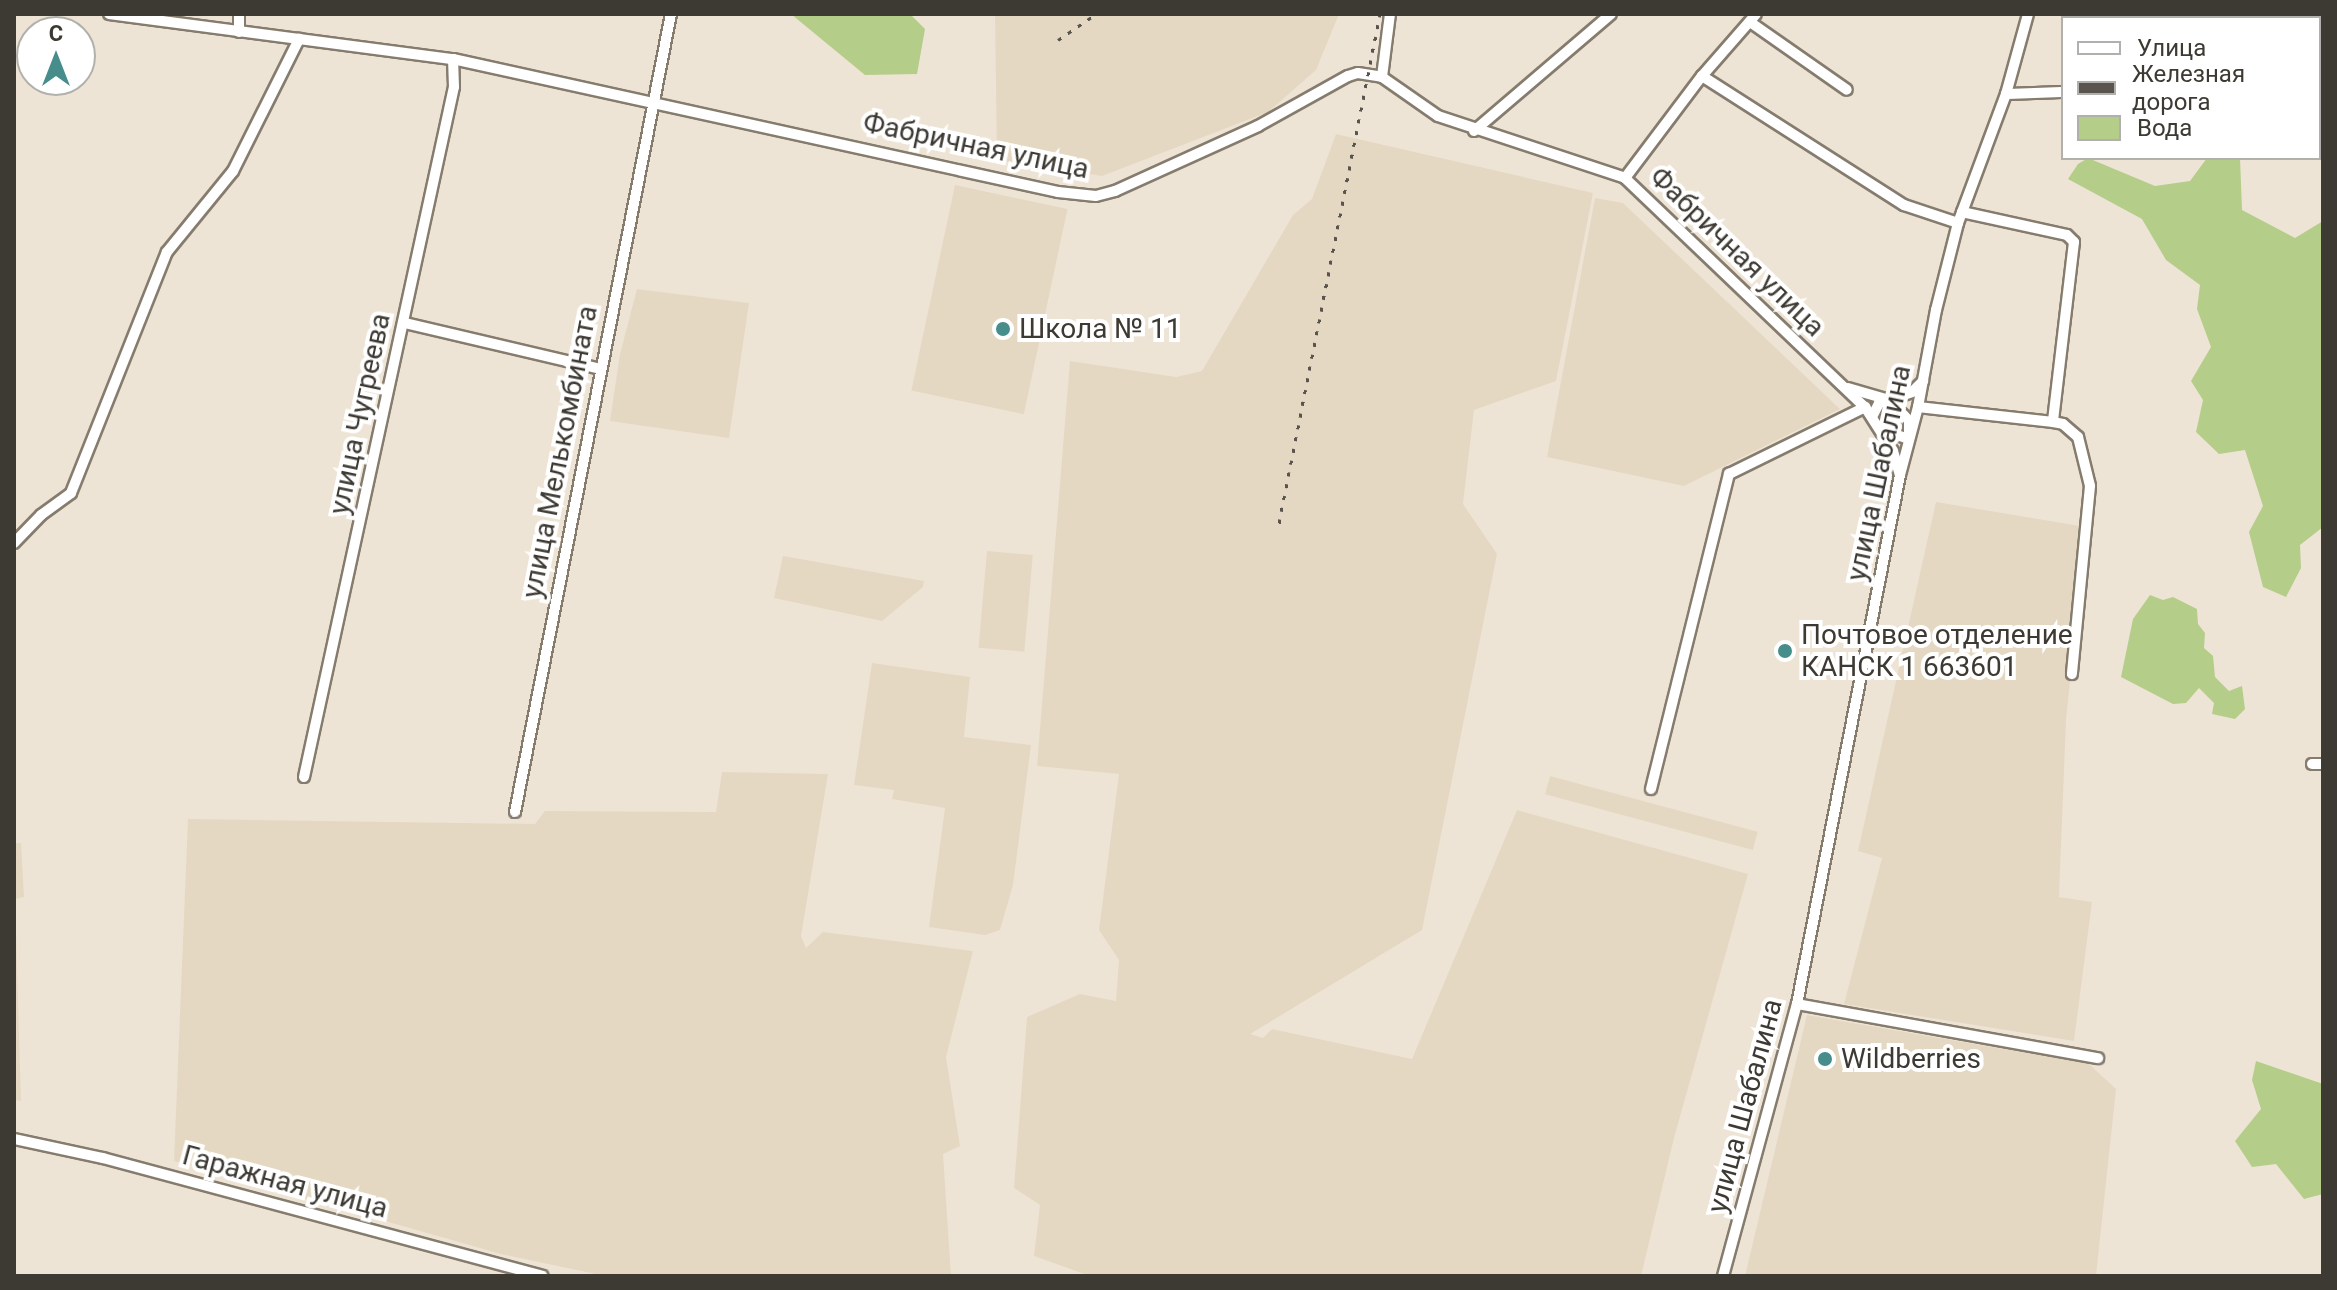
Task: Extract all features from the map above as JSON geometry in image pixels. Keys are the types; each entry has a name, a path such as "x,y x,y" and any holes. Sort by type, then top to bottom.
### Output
{"street":[{"name":"Фабричная улица","path":"109,14 453,59 1058,192 1096,196 1115,191 1258,126 1348,76 1358,73 1382,77 1429,112 1474,131 1625,178 1865,407 1893,451 1900,475"},
{"path":"239,14 239,32"},
{"name":"улица Мелькомбината","path":"515,812 671,14"},
{"path":"1382,77 1390,14"},
{"path":"1474,131 1611,14"},
{"name":"улица Шабалина","path":"1723,1276 1797,1004 1900,475 1960,217 2006,94 2028,14"},
{"path":"1625,178 1702,76 1753,18 1847,90"},
{"path":"14,543 41,515 71,493 167,252 233,171 299,39"},
{"name":"улица Чугреева","path":"304,777 454,87 453,59"},
{"path":"1702,76 1904,205 2067,235 2074,242 2053,422"},
{"path":"2006,94 2061,92"},
{"path":"405,323 601,369"},
{"path":"1872,417 1879,403 1912,392 1923,381"},
{"path":"1842,386 1889,400 1909,421 1909,439 1882,430"},
{"path":"1651,789 1729,474 1865,407"},
{"path":"1918,407 2053,422 2071,428 2078,437 2090,486 2072,674"},
{"path":"1797,1004 2098,1058"},
{"name":"Гаражная улица","path":"14,1139 117,1162 542,1276"}],"shaded area":[{"path":"995,14 1339,14 1316,70 1268,112 1102,176 997,160"},
{"path":"1336,134 1593,193 1556,381 1474,410 1463,504 1497,554 1422,930 1250,1034 1263,1038 1272,1029 1412,1059 1517,810 1748,874 1674,1138 1641,1276 1090,1276 1034,1256 1040,1205 1014,1188 1027,1017 1080,994 1116,1001 1119,960 1099,930 1119,774 1037,766 1070,361 1176,377 1202,371 1293,215 1312,199"},
{"path":"955,185 1067,209 1024,414 911,390"},
{"path":"1595,198 1623,203 1840,409 1684,486 1547,457"},
{"path":"637,289 749,303 729,438 610,421 620,354"},
{"path":"1936,502 2086,527 2066,720 2059,897 2092,902 2074,1041 1844,1004 1882,858 1858,851"},
{"path":"987,551 1033,555 1024,652 979,648"},
{"path":"783,556 924,581 923,587 882,621 774,598"},
{"path":"872,663 970,677 964,737 1031,745 1013,885 1000,930 985,935 929,927 945,808 892,799 894,790 854,785"},
{"path":"722,772 828,774 801,936 806,948 823,932 973,951 946,1057 960,1146 943,1154 951,1276 605,1276 501,1254 174,1161 188,819 535,824 545,811 716,812"},
{"path":"1550,776 1758,832 1753,850 1545,794"},
{"path":"14,843 21,843 24,897 15,899 21,1101 14,1100"},
{"path":"1807,1015 2089,1064 2116,1089 2096,1276 1745,1276"}],"water":[{"path":"791,14 910,14 925,29 917,74 865,75"},
{"path":"2093,160 2155,186 2190,181 2206,160 2240,160 2242,210 2295,238 2323,221 2323,527 2300,545 2301,568 2286,597 2263,587 2249,532 2263,506 2245,450 2219,454 2196,432 2203,400 2191,381 2211,347 2197,309 2200,285 2166,260 2142,219 2068,179 2078,164"},
{"path":"2150,595 2163,600 2173,597 2197,609 2198,624 2205,633 2204,648 2213,656 2215,677 2229,691 2242,686 2245,709 2235,719 2212,714 2214,703 2199,688 2186,703 2173,704 2121,677 2133,619"},
{"path":"2256,1061 2323,1084 2323,1194 2304,1199 2276,1164 2252,1167 2235,1141 2261,1109 2252,1080"}],"railway":[{"path":"1058,40 1096,14"},
{"path":"1279,523 1380,14"}],"place":[{"name":"Школа № 11","path":"1003,329"},
{"name":"Почтовое отделение КАНСК 1 663601","path":"1785,651"},
{"name":"Wildberries","path":"1825,1059"}]}
